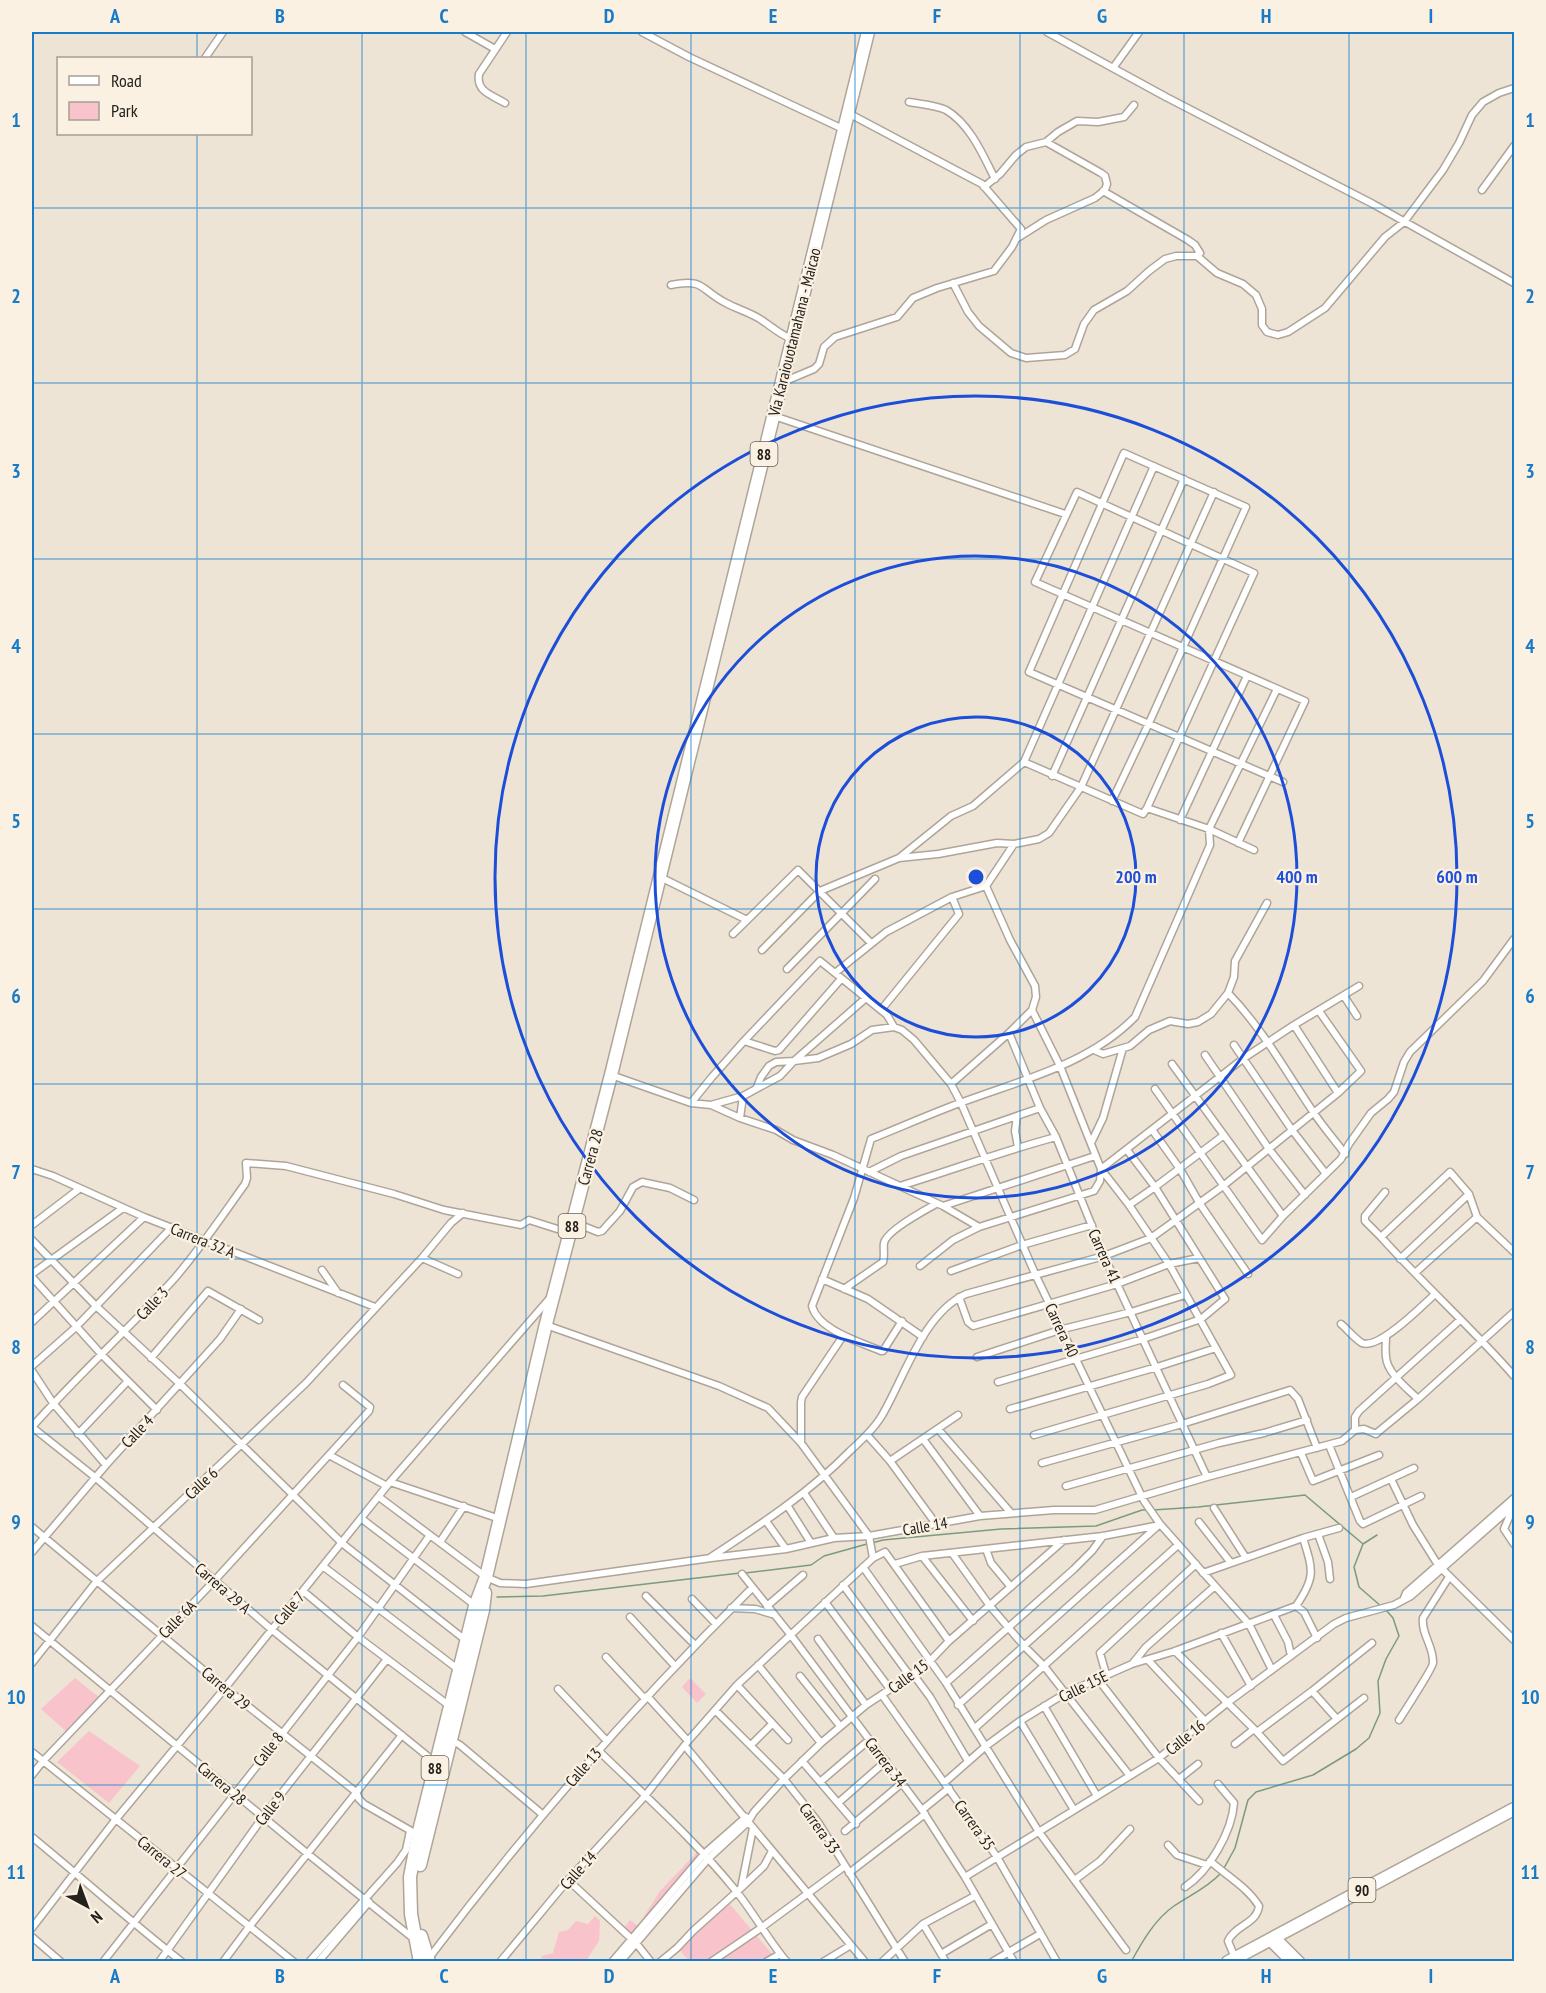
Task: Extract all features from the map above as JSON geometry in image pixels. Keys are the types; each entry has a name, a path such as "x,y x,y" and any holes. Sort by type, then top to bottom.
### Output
{"highway":[{"name":"Vía Karaiouotamahana - Maicao","path":"660,877 868,32"},
{"name":"Carrera 28","path":"425,1961 414,1939 411,1914 410,1877 418,1835 440,1766 546,1324 660,877"},
{"name":"Carrera 28","path":"440,1766 451,1740 459,1670 470,1644"},
{"name":"90","path":"1232,1960 1515,1809"},
{"name":"Carrera 28","path":"418,1835 417,1911 425,1961"}],"street":[{"path":"206,57 223,32"},
{"path":"465,32 495,49"},
{"path":"505,103 481,89 478,82 479,74 507,32"},
{"path":"642,32 688,57 843,129"},
{"path":"1047,32 1196,113 1310,171 1515,283"},
{"path":"1113,68 1139,32"},
{"path":"953,283 968,312 979,326 1011,353 1021,357 1035,358 1065,355 1076,346 1084,324 1094,310 1127,291 1165,260 1176,256 1197,256 1221,276 1239,282 1250,289 1261,304 1265,330 1271,334 1281,335 1300,326 1325,308 1385,237 1404,222 1443,170 1477,108 1491,97 1515,88"},
{"path":"909,102 946,110 966,128 995,179"},
{"path":"984,187 1026,147 1046,142 1077,121 1098,122 1124,117 1134,105"},
{"path":"783,382 814,369 819,364 824,347 835,338 897,317 913,298 953,283 994,272 1021,230 984,187 847,113"},
{"path":"1016,239 1046,220 1095,198 1104,192 1107,184 1105,176 1046,142"},
{"path":"1482,190 1515,146"},
{"path":"1104,192 1188,240 1200,250 1197,256"},
{"path":"671,285 688,282 698,285 724,303 748,312 792,339"},
{"path":"774,416 1065,514"},
{"path":"1112,801 1149,723 1246,507 1124,453 1029,672 1149,723 1283,782"},
{"path":"762,950 820,891 899,858 951,816 973,806 1024,762 1154,466"},
{"path":"1052,776 1184,479"},
{"path":"1024,762 1143,814 1180,737 1214,661 1254,573 1077,492 1035,582 1122,620 1150,633 1214,661 1247,676 1305,701 1238,843"},
{"path":"899,858 938,854 997,843 1014,844 1039,839 1049,833 1081,787 1214,492"},
{"path":"1180,820 1247,676"},
{"path":"902,1321 884,1351 843,1336 818,1318 812,1306 854,1198 871,1139 961,1102 1030,1080 1094,1050 1123,1030 1136,1017 1210,845 1209,830 1277,689"},
{"path":"1147,808 1209,830 1254,850"},
{"path":"691,1103 744,1041 820,961 835,973 886,932 952,897 986,886 1014,844"},
{"path":"733,934 798,870 871,943"},
{"path":"660,877 747,920"},
{"path":"787,969 874,879"},
{"path":"951,1084 1009,1034 1032,1010 1036,997 1035,986 1010,940 986,886"},
{"path":"881,1010 958,914 952,897"},
{"path":"1094,1050 1103,1054 1130,1046 1149,1030 1170,1021 1188,1024 1198,1022 1211,1014 1228,993 1234,977 1235,961 1267,903"},
{"path":"1155,1089 1262,1240 1345,1154 1349,1144 1371,1113 1388,1100 1394,1092 1404,1062 1410,1052 1483,981 1515,939"},
{"name":"Carrera 40","path":"835,973 887,1014 894,1027 902,1030 914,1040 951,1084 961,1102 1036,1276 1142,1499 1160,1524 1249,1624 1272,1670"},
{"path":"744,1041 775,1051 779,1050 841,979"},
{"path":"920,1266 928,1257 953,1240 979,1227 1096,1189 1100,1182 1101,1169 1153,1131 1220,1076 1294,1024 1359,986"},
{"path":"1228,993 1246,1011 1292,1077 1313,1113 1345,1154"},
{"path":"1344,996 1357,1016"},
{"path":"711,1105 743,1096 780,1076 866,998"},
{"path":"1032,1010 1060,1066 1101,1169 1129,1205 1169,1264 1231,1375 1208,1384 1034,1435"},
{"path":"711,1558 804,1493 867,1435 880,1420 922,1337 949,1305 963,1296 1104,1256 1151,1238 1223,1186 1338,1093 1360,1071 1319,1011"},
{"path":"1294,1024 1338,1093"},
{"path":"757,1088 769,1066 776,1062 818,1058 851,1044 872,1030 894,1027"},
{"name":"Carrera 41","path":"1009,1034 1040,1108 1056,1137 1104,1256 1207,1477"},
{"path":"1234,1045 1292,1130 1326,1174"},
{"path":"1091,1143 1103,1118 1123,1048"},
{"path":"1205,1055 1269,1149 1305,1195"},
{"path":"1172,1064 1283,1216"},
{"path":"611,1075 691,1103 711,1105 776,1130 793,1140 833,1155 900,1186 979,1227"},
{"path":"740,1118 743,1096"},
{"path":"870,1172 901,1156 1040,1108"},
{"path":"1017,1116 1014,1131 1018,1147"},
{"path":"1153,1131 1248,1274"},
{"path":"1129,1205 1224,1135"},
{"path":"900,1186 1018,1147 1056,1137"},
{"path":"999,1382 1143,1339 1200,1319 1225,1299 1155,1187 1127,1150"},
{"path":"844,1289 883,1262 886,1239 904,1223 939,1205 1095,1156"},
{"name":"Calle 3","path":"32,1427 124,1332 205,1241 246,1181 246,1163 286,1166 394,1194 444,1210"},
{"name":"Carrera 32 A","path":"33,1171 144,1218 375,1307"},
{"path":"1381,1237 1450,1172 1469,1194 1477,1217 1515,1252"},
{"path":"444,1210 521,1225 529,1221 598,1232 602,1231 620,1211 633,1187 642,1182 670,1188 694,1200"},
{"path":"32,1225 79,1189"},
{"path":"1385,1192 1365,1216 1365,1221 1460,1320 1483,1340 1515,1376"},
{"path":"1400,1258 1469,1194"},
{"path":"123,1208 32,1276 102,1355 157,1410"},
{"path":"444,1210 451,1223"},
{"name":"Calle 6","path":"32,1663 96,1582 306,1383 422,1258 451,1223 463,1213"},
{"path":"1415,1273 1477,1217"},
{"path":"32,1322 144,1218"},
{"path":"951,1271 1022,1245 1092,1225"},
{"path":"32,1366 76,1327 172,1227"},
{"path":"32,1240 96,1306 180,1384 343,1544 470,1644"},
{"path":"422,1258 458,1274"},
{"path":"963,1296 968,1322 973,1326 1117,1284 1169,1264 1199,1258"},
{"path":"321,1270 338,1293"},
{"path":"822,1279 868,1299 922,1337"},
{"path":"151,1358 207,1292 210,1291 259,1320"},
{"name":"Calle 7","path":"32,1928 116,1820 343,1544 389,1484 554,1293"},
{"path":"1341,1324 1362,1342 1367,1343 1386,1337 1435,1294"},
{"path":"977,1358 1063,1329 1131,1312 1185,1295"},
{"name":"Calle 4","path":"32,1552 106,1465 220,1340 241,1309"},
{"path":"1460,1320 1359,1411 1355,1417 1355,1430 1364,1429 1376,1434 1515,1312"},
{"path":"546,1324 719,1386 768,1408 801,1443 826,1475 870,1538 873,1558"},
{"path":"801,1443 802,1397 843,1336"},
{"path":"1386,1337 1385,1359 1396,1377 1418,1399"},
{"path":"1010,1409 1157,1368 1216,1348"},
{"path":"32,1371 53,1403 106,1465"},
{"path":"78,1434 128,1382"},
{"name":"Calle 6A","path":"32,1775 215,1581 370,1409 344,1385"},
{"path":"1042,1463 1182,1424 1290,1390 1298,1399 1317,1448"},
{"path":"891,1461 958,1415"},
{"path":"1066,1486 1307,1420"},
{"name":"Carrera 29 A","path":"32,1427 96,1478 328,1676 440,1766"},
{"path":"938,1429 1011,1513"},
{"name":"Calle 14","path":"486,1577 500,1583 526,1584 786,1549 834,1538 870,1538 980,1516 1054,1510 1095,1510 1142,1499 1207,1477 1342,1442 1355,1430"},
{"path":"867,1435 891,1461 936,1524"},
{"path":"923,1439 980,1516"},
{"path":"1329,1445 1363,1524 1421,1496"},
{"path":"1301,1453 1313,1481 1379,1455"},
{"path":"329,1455 389,1484 500,1519"},
{"path":"1351,1497 1414,1468"},
{"path":"1391,1479 1413,1525 1440,1567 1515,1640"},
{"path":"804,1493 834,1538"},
{"path":"379,1497 486,1577"},
{"path":"1513,1503 1504,1529 1515,1544"},
{"name":"Calle 16","path":"965,1877 1159,1758 1227,1703 1334,1624 1346,1618 1394,1605 1513,1503"},
{"path":"787,1505 811,1543"},
{"path":"440,1542 464,1506"},
{"path":"1215,1508 1246,1558"},
{"path":"362,1519 479,1608"},
{"path":"766,1521 786,1549"},
{"path":"1199,1522 1231,1563"},
{"path":"949,1641 895,1564 922,1556 1102,1536 1160,1524"},
{"path":"958,1705 1160,1524"},
{"name":"Carrera 29","path":"32,1527 225,1689 356,1792 364,1804 418,1835"},
{"path":"1203,1573 1303,1538 1339,1528"},
{"path":"1318,1534 1328,1562 1330,1579"},
{"name":"Calle 8","path":"103,1962 358,1638 430,1535"},
{"path":"946,1683 1074,1569 1092,1551 1102,1536"},
{"path":"1132,1664 1175,1651 1296,1606 1311,1577 1312,1566 1303,1538"},
{"name":"Calle 15","path":"612,1962 706,1857 746,1820 821,1743 851,1717 930,1661 949,1641 1064,1540"},
{"path":"975,1728 1178,1545"},
{"path":"986,1549 991,1563 1011,1587"},
{"name":"Calle 14","path":"500,1962 568,1880 645,1796 686,1743 737,1685 873,1558 885,1551 895,1564"},
{"path":"952,1553 990,1606 1044,1666 1130,1776"},
{"path":"922,1556 973,1621"},
{"path":"1106,1674 1100,1653 1196,1564"},
{"path":"324,1567 459,1670"},
{"path":"863,1567 946,1683 1039,1832 1076,1879 1126,1950"},
{"name":"Carrera 34","path":"742,1574 924,1812 1014,1962"},
{"path":"766,1606 803,1575"},
{"path":"1399,1720 1432,1668 1432,1654 1422,1626 1423,1618 1449,1577"},
{"path":"843,1585 930,1697 968,1761"},
{"name":"Calle 15E","path":"849,1873 924,1812 968,1761 986,1746 1044,1706 1097,1678 1132,1664 1146,1647 1215,1586"},
{"name":"Calle 13","path":"425,1961 542,1814 606,1740 752,1588"},
{"path":"303,1591 358,1638 454,1709"},
{"path":"646,1596 695,1645"},
{"path":"692,1599 716,1624"},
{"path":"825,1602 890,1689"},
{"path":"1296,1606 1304,1612 1317,1638"},
{"path":"731,1608 755,1609 774,1614"},
{"path":"1274,1615 1288,1642 1291,1656"},
{"path":"630,1617 675,1666"},
{"name":"Carrera 28","path":"32,1626 234,1794 414,1939"},
{"path":"1221,1633 1251,1686"},
{"path":"818,1639 866,1706"},
{"path":"1235,1744 1312,1691 1372,1643"},
{"path":"1175,1651 1283,1761 1364,1698"},
{"path":"606,1657 646,1697 686,1743 746,1820 865,1962"},
{"name":"Calle 9","path":"159,1962 263,1816 387,1659"},
{"path":"1148,1660 1205,1721"},
{"path":"758,1665 821,1743"},
{"path":"800,1676 840,1726"},
{"path":"1097,1678 1159,1758 1200,1801"},
{"path":"737,1685 788,1740"},
{"path":"558,1689 606,1740"},
{"path":"1312,1691 1337,1719"},
{"name":"Carrera 35","path":"882,1695 997,1857 1057,1962"},
{"path":"1044,1706 1097,1796"},
{"name":"Carrera 33","path":"715,1710 784,1779 818,1822 905,1962"},
{"path":"1020,1721 1074,1810"},
{"path":"752,1745 772,1724"},
{"path":"223,1962 402,1735"},
{"path":"451,1740 542,1814"},
{"path":"820,1782 869,1740"},
{"path":"598,1750 739,1890 761,1928 787,1962"},
{"name":"Carrera 27","path":"32,1752 294,1962"},
{"path":"802,1761 856,1824"},
{"path":"838,1803 886,1761"},
{"path":"1179,1779 1198,1764"},
{"path":"845,1831 902,1783"},
{"path":"1185,1887 1193,1882 1209,1863 1229,1828 1234,1803 1218,1784"},
{"path":"739,1890 753,1828"},
{"path":"1076,1879 1100,1861 1130,1829"},
{"path":"318,1962 418,1835"},
{"path":"32,1837 182,1962"},
{"path":"1168,1845 1177,1855 1209,1863 1236,1880 1259,1906 1258,1914 1230,1936 1228,1941 1232,1960"},
{"path":"660,1962 764,1866 772,1851"},
{"path":"711,1962 845,1866"},
{"path":"568,1880 633,1941 651,1962"},
{"path":"882,1962 923,1924 975,1896"},
{"path":"309,1962 366,1901"},
{"path":"923,1924 946,1962"},
{"path":"942,1954 992,1924"},
{"path":"992,1962 1040,1934"},
{"path":"32,1937 61,1962"},
{"path":"1272,1938 1291,1962"},
{"path":"1272,1938 1300,1962"},
{"name":"Calle 15","path":"620,1962 633,1941"},
{"path":"823,1962 850,1945"},
{"path":"766,1962 780,1954"}],"green space":[{"path":"75,1678 100,1698 68,1733 41,1709"},
{"path":"690,1678 706,1694 697,1703 682,1687"},
{"path":"89,1731 140,1766 109,1803 57,1762"},
{"path":"703,1846 707,1856 636,1940 621,1932 630,1920 638,1926 660,1891"},
{"path":"729,1903 778,1961 689,1961 677,1947"},
{"path":"595,1916 600,1921 599,1941 586,1961 541,1961 542,1956 553,1953 559,1932 568,1930 576,1921 588,1924"}],"waterway":[{"path":"1153,1510 1305,1495 1363,1544"},
{"path":"872,1543 1001,1529 1096,1526 1142,1510 1149,1510"},
{"path":"1377,1535 1363,1544 1354,1567 1359,1587 1382,1607"},
{"path":"745,1573 811,1565 824,1556 867,1544"},
{"path":"497,1597 543,1596 740,1573"},
{"path":"1223,1870 1235,1848 1248,1800 1256,1792 1313,1775 1356,1749 1369,1738 1380,1713 1378,1681 1386,1659 1399,1636 1393,1618 1386,1610"},
{"path":"1131,1962 1144,1939 1167,1911 1220,1874"}]}
